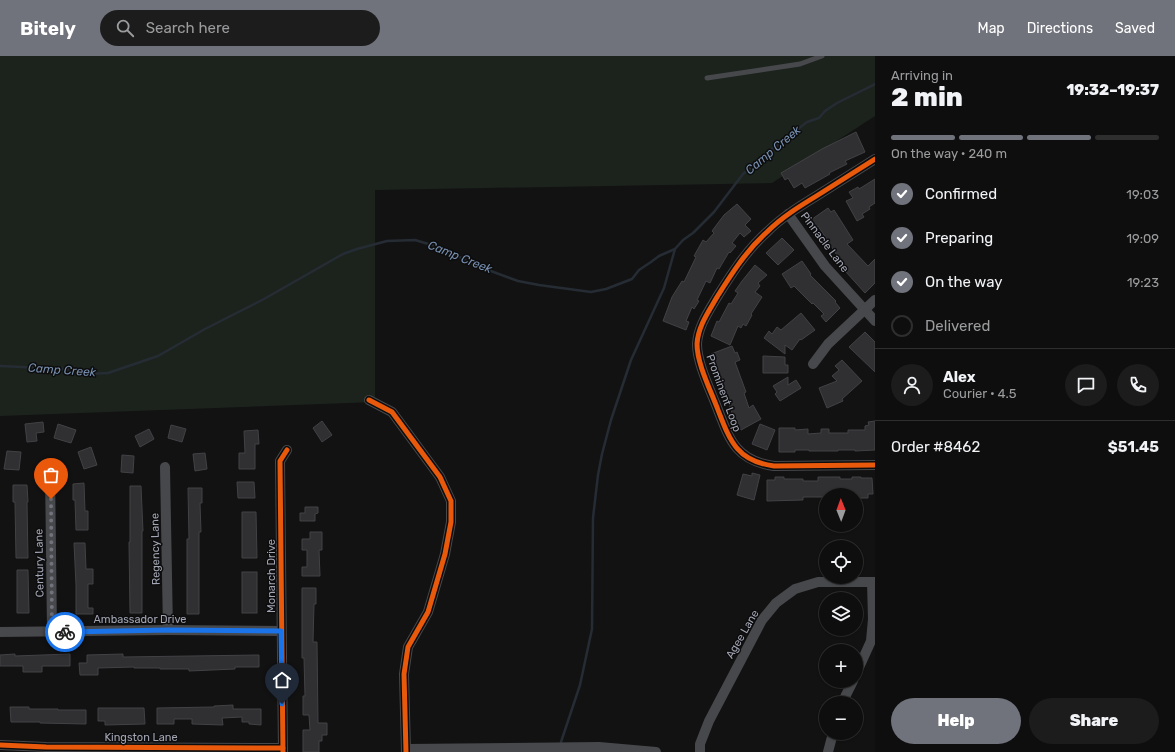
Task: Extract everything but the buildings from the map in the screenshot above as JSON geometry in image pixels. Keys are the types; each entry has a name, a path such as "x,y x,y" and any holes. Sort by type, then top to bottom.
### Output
{"street":[{"name":"Prominent Loop","path":"875,159 788,214 766,232 734,269 705,317 698,337 698,351 701,364 727,433 737,448 748,458 765,465 774,466 875,465"},
{"name":"Pinnacle Lane","path":"788,214 825,266 875,321"},
{"path":"813,364 828,344 875,300"},
{"path":"368,400 392,412 440,477 451,502 451,522 445,554 428,612 408,647 404,674 406,751 599,747 656,752"},
{"name":"Monarch Drive","path":"283,750 280,461 287,450"},
{"name":"Regency Lane","path":"165,467 168,630"},
{"name":"Century Lane","path":"50,470 52,632"},
{"name":"Agee Lane","path":"700,752 700,744 709,721 762,620 776,602 795,589 818,582 874,582"},
{"path":"863,659 871,641 874,582"},
{"name":"Ambassador Drive","path":"0,632 168,630 281,631"},
{"path":"828,752 831,740"},
{"name":"Kingston Lane","path":"0,745 46,750 283,750"}],"lane":[{"path":"707,78 800,64 822,56"}],"shaded area":[{"path":"0,56 875,56 875,116 772,183 375,190 375,402 0,416"}],"waterway":[{"name":"Camp Creek","path":"0,366 67,369 87,374 108,373 158,356 205,329 264,299 343,254 387,241 415,240 435,246 472,264 518,281 591,292 606,289 632,279 639,270 659,256 675,249 714,212 743,174 768,152 807,122 819,118 825,111 837,103 875,84"},
{"path":"561,742 580,685 592,629 593,518 602,454 611,420 631,360 664,288 675,249"}],"cycle path":[{"path":"875,159 791,212 759,239 728,279 707,313 699,331 697,344 699,360 722,421 731,440 737,448 751,460 774,466 875,465"},
{"path":"369,400 392,412 440,477 451,501 451,522 445,554 428,612 408,647 404,674 406,752"},
{"path":"283,752 280,461 287,450"},
{"path":"0,745 46,747 283,748"}],"way so far":[{"path":"51,499 52,632 65,632"}],"route":[{"path":"65,632 168,630 281,631 282,704"}]}
